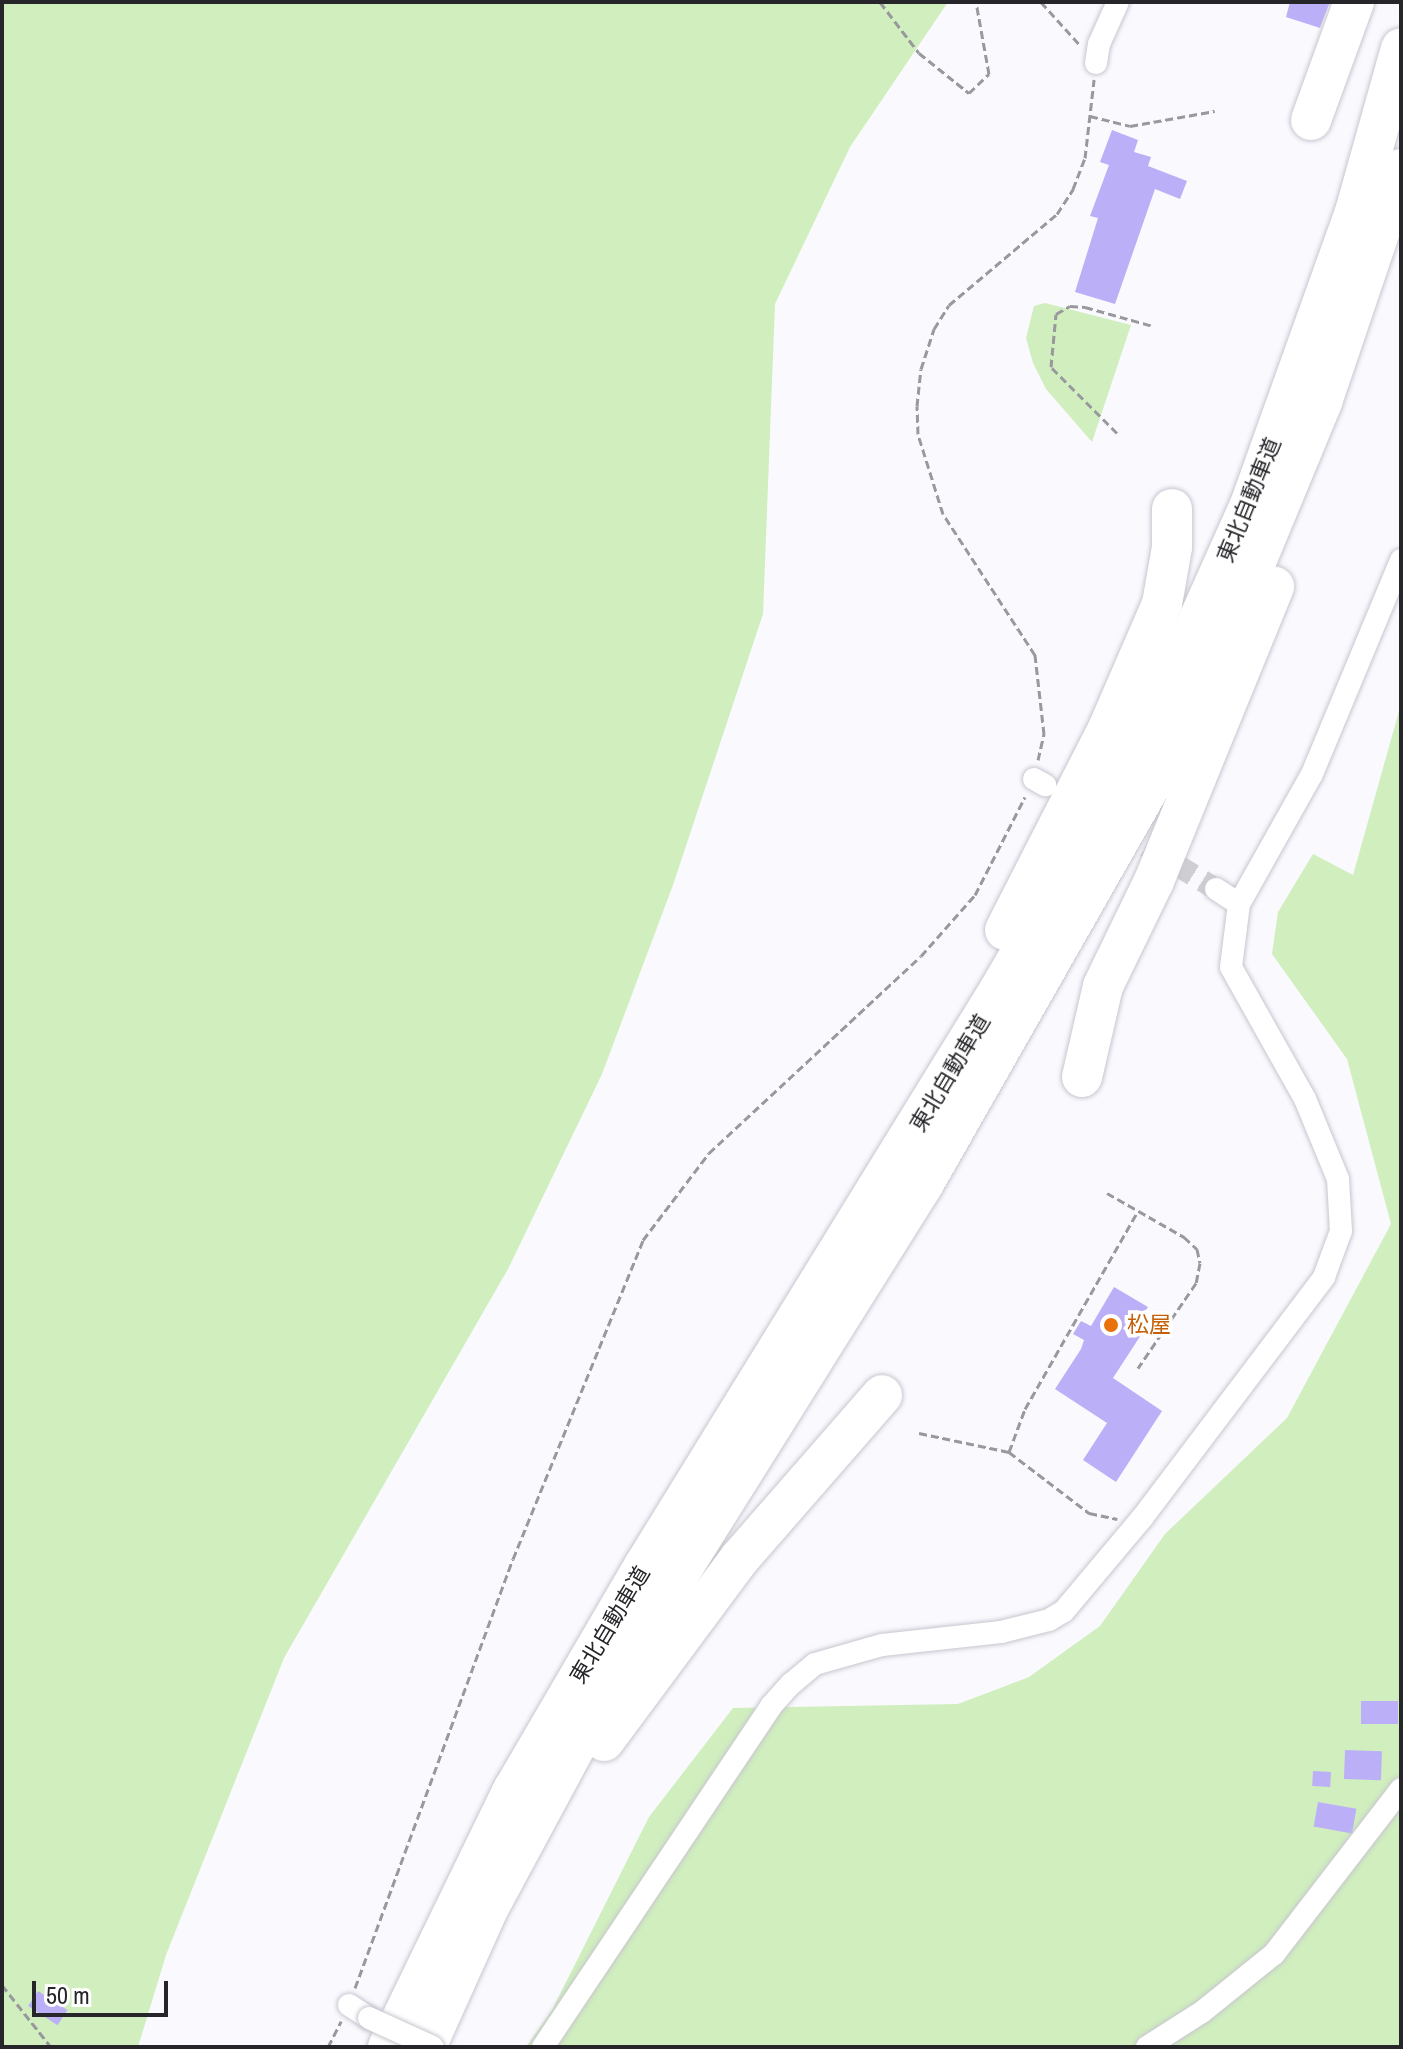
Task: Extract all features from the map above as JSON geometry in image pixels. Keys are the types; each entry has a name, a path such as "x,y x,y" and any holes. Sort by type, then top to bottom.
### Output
{"highway":[{"path":"1311,120 1354,2"},
{"name":"東北自動車道","path":"378,2032 513,1790 644,1566 832,1269 1147,735 1250,505 1355,212 1401,48"},
{"name":"東北自動車道","path":"426,2047 488,1909 605,1692 932,1170 1159,772 1277,516 1386,219 1401,169"},
{"path":"1082,1077 1103,986 1238,684 1288,548 1386,219"},
{"path":"832,1269 1107,731 1162,604 1172,547 1172,509"},
{"path":"488,1909 740,1558 882,1395"}],"street":[{"path":"1096,63 1099,44 1118,2"},
{"path":"543,2047 771,1706 791,1684 815,1664 882,1645 1001,1632 1049,1620 1098,1574 1324,1277 1341,1231 1338,1179 1305,1099 1231,967 1239,904 1312,774 1401,560"},
{"path":"1216,889 1239,904"},
{"path":"1147,2047 1202,2012 1274,1954 1401,1789"},
{"path":"349,2005 378,2032 433,2047"}],"path":[{"path":"880,2 919,53 969,93 989,74 976,2"},
{"path":"328,2047 349,2005 507,1574 643,1240 709,1153 921,956 975,895 1039,782 1044,734 1035,655 943,514 918,434 917,406 934,329 949,305 1057,214 1085,158 1096,63 1041,2"},
{"path":"1090,116 1130,126 1215,111"},
{"path":"1117,433 1051,367 1056,314 1070,306 1085,307 1153,326"},
{"path":"1107,1193 1184,1237 1197,1249 1200,1263 1196,1283 1138,1368"},
{"path":"1009,1452 1025,1409 1138,1211"},
{"path":"919,1433 1009,1452 1089,1513 1141,1520"},
{"path":"2,1985 51,2047"}],"green space":[{"path":"2,2 948,2 850,147 775,304 763,614 673,885 602,1074 508,1269 284,1658 166,1955 138,2047 2,2047"},
{"path":"1045,303 1131,325 1092,442 1046,389 1033,363 1026,338 1034,306"},
{"path":"1401,704 1401,2047 526,2047 552,2010 649,1817 733,1708 958,1704 1029,1677 1100,1626 1165,1534 1287,1418 1391,1224 1347,1059 1272,954 1278,912 1313,854 1353,875"}],"building":[{"path":"1290,2 1330,2 1320,28 1286,17"},
{"path":"1112,130 1138,140 1134,152 1151,157 1148,166 1187,181 1180,199 1155,189 1115,304 1075,292 1098,218 1090,216 1109,165 1100,162"},
{"path":"1114,1287 1148,1307 1144,1313 1152,1318 1113,1378 1162,1411 1116,1482 1083,1460 1107,1423 1055,1389 1084,1340 1073,1334 1081,1321 1091,1326"},
{"path":"1361,1701 1398,1701 1398,1724 1361,1724"},
{"path":"1345,1750 1382,1751 1381,1780 1344,1779"},
{"path":"1313,1771 1331,1772 1330,1787 1312,1786"},
{"path":"1318,1802 1356,1809 1352,1833 1314,1827"},
{"path":"38,1991 67,2010 58,2025 28,2006"}],"tunnel":[{"path":"1118,829 1216,889"}],"place":[{"name":"松屋","path":"1111,1325"}]}
